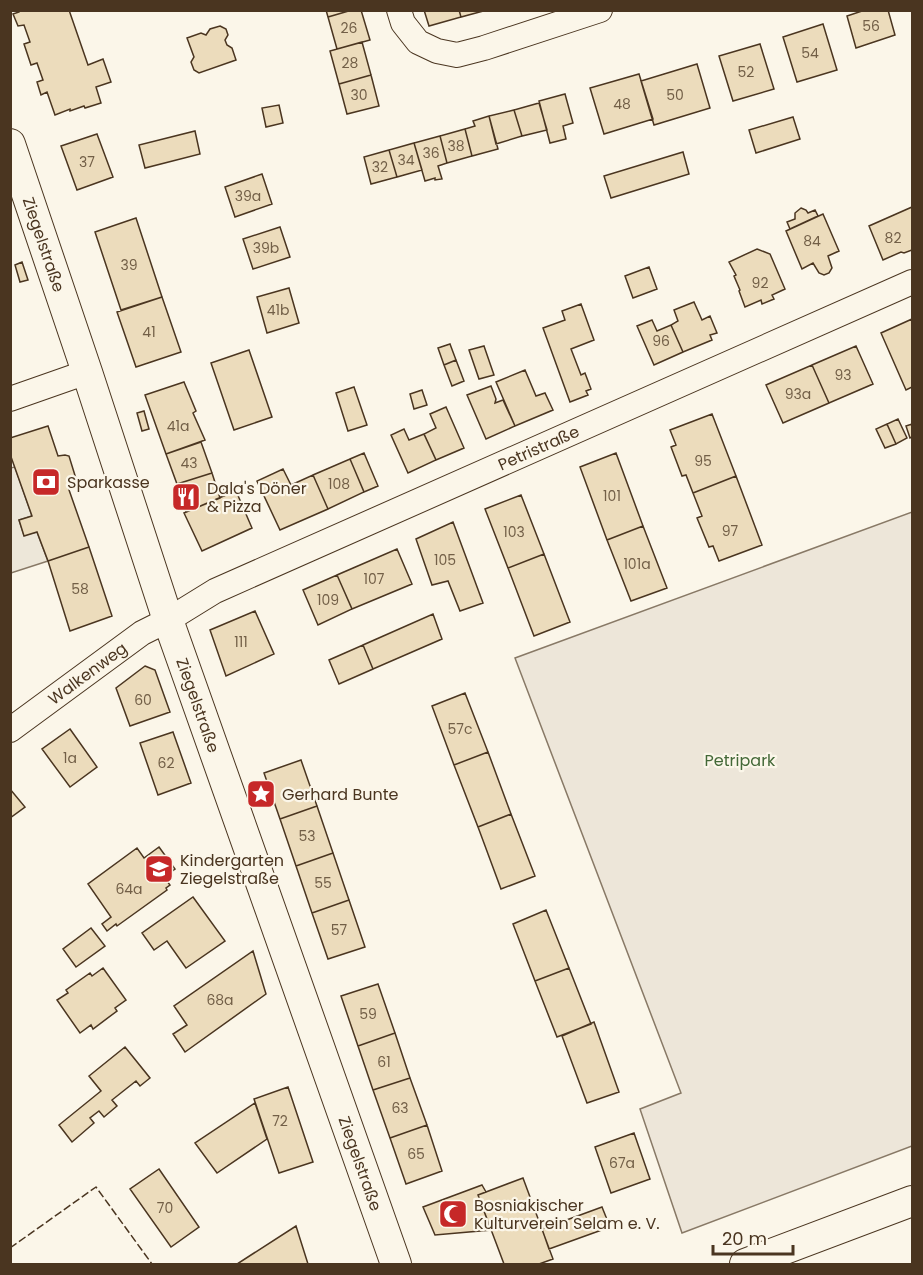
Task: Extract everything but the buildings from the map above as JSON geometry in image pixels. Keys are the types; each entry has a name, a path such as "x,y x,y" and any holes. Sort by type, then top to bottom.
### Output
{"street":[{"path":"399,10 403,23 418,42 437,51 457,55 600,10"},
{"name":"Ziegelstraße","path":"10,144 168,620 396,1264"},
{"name":"Petristraße","path":"168,620 216,591 912,282"},
{"path":"10,399 87,372"},
{"name":"Walkenweg","path":"10,730 142,633 168,620"},
{"path":"745,1264 912,1201"}],"green space":[{"name":"Petripark","path":"912,512 912,1146 682,1233 640,1109 681,1093 515,658"}],"shaded area":[{"path":"15,467 32,516 19,520 24,535 37,532 48,561 11,573 10,468"}],"fence":[{"path":"10,1248 96,1187 152,1264"}],"place":[{"name":"Sparkasse","path":"46,482"},
{"name":"Dala's Döner & Pizza","path":"186,497"},
{"name":"Gerhard Bunte","path":"261,794"},
{"name":"Kindergarten Ziegelstraße","path":"159,869"},
{"name":"Bosniakischer Kulturverein Selam e. V.","path":"453,1214"}]}
